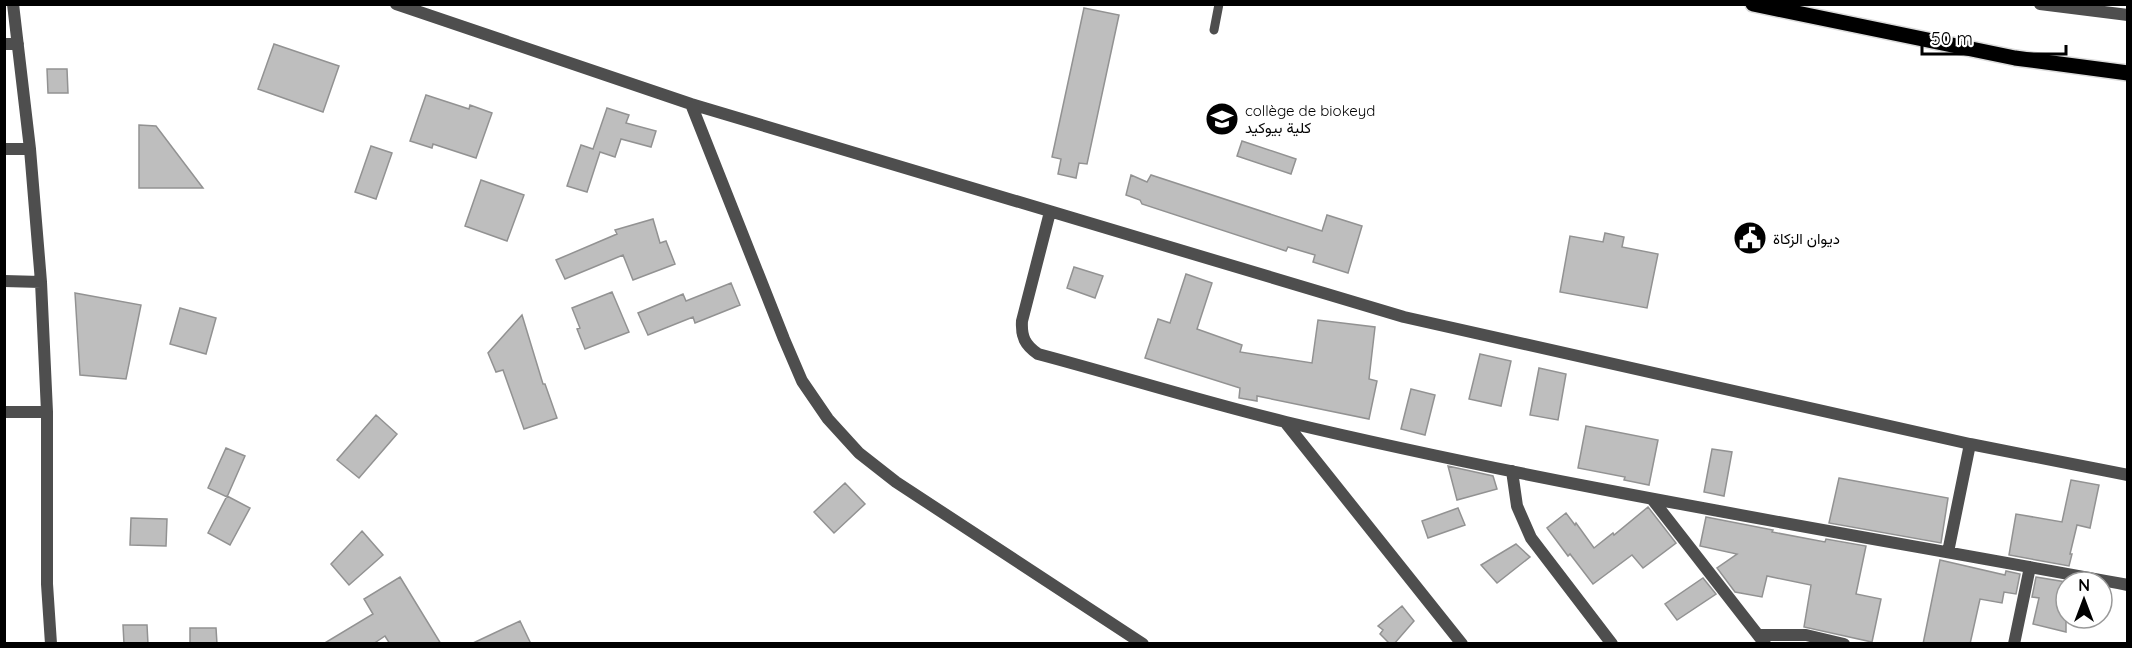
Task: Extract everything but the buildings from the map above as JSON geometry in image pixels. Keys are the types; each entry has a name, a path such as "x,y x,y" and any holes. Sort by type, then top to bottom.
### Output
{"main road":[{"path":"1753,4 2015,58 2127,73"}],"street":[{"path":"13,4 11,44 30,149 41,282 46,412 47,584 51,644"},
{"path":"396,4 691,104 1404,317 1970,444 2127,475"},
{"path":"2040,4 2127,15"},
{"path":"691,104 802,381 828,420 859,453 896,482 1143,644"},
{"path":"4,149 30,149"},
{"path":"1050,212 1022,321 1021,334 1027,346 1038,354 1285,422 1512,471 1652,499 2127,585"},
{"path":"4,281 41,282"},
{"path":"4,412 46,412"},
{"path":"1285,422 1462,644"},
{"path":"1948,552 1970,444"},
{"path":"1512,471 1517,506 1531,538 1612,644"},
{"path":"1652,499 1762,639 1806,635 1844,644"},
{"path":"2014,644 2030,567"}],"lane":[{"path":"1214,30 1219,4"}],"place":[{"name":"collège de biokeyd كلية بيوكيد","path":"1222,119"},
{"name":"ديوان الزكاة","path":"1750,238"}]}
